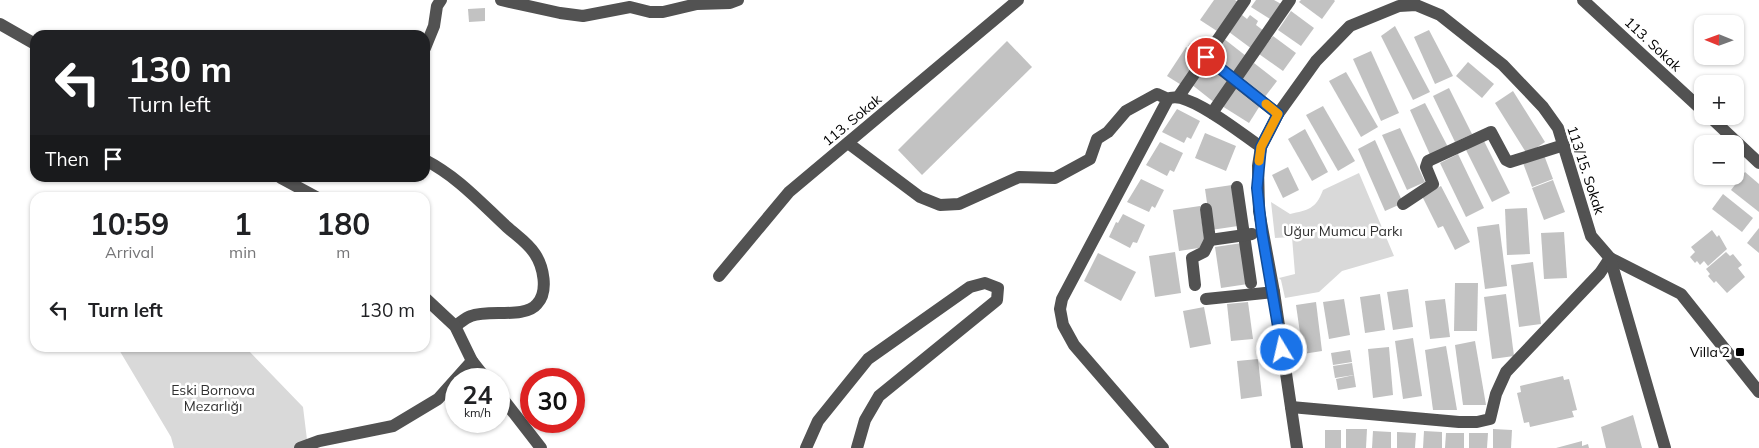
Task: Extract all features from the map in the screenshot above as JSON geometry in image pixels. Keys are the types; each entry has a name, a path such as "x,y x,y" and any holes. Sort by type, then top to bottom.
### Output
{"street":[{"path":"430,36 434,26 437,6 442,0"},
{"path":"501,0 583,16 630,7 650,12 663,12 697,4 730,3 738,0"},
{"name":"113. Sokak","path":"719,276 789,192 1018,0"},
{"path":"1163,448 1074,345 1063,325 1060,309 1062,299 1173,97 1206,57 1245,0"},
{"path":"1212,113 1290,0"},
{"name":"113. Sokak","path":"1583,0 1694,103"},
{"name":"113/15. Sokak","path":"1261,147 1278,114 1316,61 1350,26 1362,19 1399,6 1416,6 1440,15 1503,65 1543,107 1558,128 1591,236 1610,258"},
{"path":"0,24 30,41"},
{"path":"1194,48 1278,114"},
{"path":"848,143 920,197 940,205 959,204 1019,176 1056,178 1090,159 1097,139 1108,132 1126,110 1157,94 1173,97 1212,113 1261,147 1257,188 1262,233 1274,292 1297,448"},
{"path":"1719,125 1759,163"},
{"path":"1403,204 1433,184 1426,167 1428,160 1491,132 1506,160 1510,162 1564,145"},
{"path":"430,163 448,173 478,198 522,240 534,253 541,265 542,296 537,305 526,310 472,315 454,326"},
{"path":"288,182 307,192"},
{"path":"1237,187 1251,283"},
{"path":"1195,285 1192,258 1204,252 1210,240 1206,210"},
{"path":"1210,240 1262,233"},
{"path":"1610,258 1681,294 1759,392"},
{"path":"1291,407 1459,422 1477,422 1490,419 1496,394 1506,372 1600,273 1610,258"},
{"path":"1610,258 1665,448"},
{"path":"806,448 818,422 868,359 970,287 985,283 998,288 997,300 879,396 865,420 857,448"},
{"path":"1206,299 1274,292"},
{"path":"430,303 454,326 477,368"},
{"path":"300,448 319,441 393,426 438,398 472,361"},
{"path":"510,408 541,448"}],"green space":[{"name":"Uğur Mumcu Parkı","path":"1359,173 1394,256 1342,271 1319,292 1285,298 1279,278 1295,274 1292,237 1275,238 1271,202 1290,214 1302,211 1314,205 1323,190"},
{"name":"Eski Bornova Mezarlığı","path":"120,352 250,352 303,407 308,448 174,448 171,437"}],"building":[{"path":"1214,0 1235,0 1240,3 1220,33 1200,20"},
{"path":"1256,0 1274,0 1283,5 1273,21 1251,7"},
{"path":"1301,0 1335,1 1322,19 1299,2"},
{"path":"485,8 485,21 469,22 468,9"},
{"path":"1291,11 1314,28 1301,46 1278,30"},
{"path":"1242,15 1247,19 1250,15 1258,21 1256,25 1264,31 1252,49 1229,32"},
{"path":"1395,26 1430,92 1413,100 1381,36"},
{"path":"1429,30 1453,76 1435,84 1414,37"},
{"path":"1273,36 1296,53 1283,71 1259,54"},
{"path":"1223,38 1246,56 1233,73 1210,55"},
{"path":"1007,41 1032,67 922,175 898,150"},
{"path":"1186,47 1202,58 1183,86 1167,76"},
{"path":"1371,51 1399,113 1381,121 1353,59"},
{"path":"1468,62 1494,84 1482,98 1456,76"},
{"path":"1254,63 1277,81 1264,98 1241,79"},
{"path":"1205,66 1210,69 1212,67 1230,84 1215,103 1191,84"},
{"path":"1346,72 1378,127 1361,137 1329,81"},
{"path":"1234,87 1261,104 1249,123 1222,106"},
{"path":"1449,88 1472,134 1455,142 1433,96"},
{"path":"1513,91 1545,142 1527,154 1495,103"},
{"path":"1425,103 1449,149 1431,157 1410,110"},
{"path":"1323,106 1355,161 1338,171 1306,115"},
{"path":"1177,109 1200,121 1191,139 1187,137 1184,143 1162,132"},
{"path":"1400,128 1425,182 1407,190 1382,135"},
{"path":"1305,129 1328,172 1312,181 1288,139"},
{"path":"1205,133 1236,146 1226,171 1195,158"},
{"path":"1483,139 1510,193 1492,202 1465,148"},
{"path":"1375,140 1403,203 1385,211 1358,149"},
{"path":"1160,142 1183,153 1174,172 1170,170 1167,176 1146,165"},
{"path":"1458,154 1484,208 1466,217 1440,163"},
{"path":"1544,155 1553,179 1532,187 1523,163"},
{"path":"1288,167 1299,190 1283,198 1272,175"},
{"path":"1745,172 1759,184 1759,212 1731,190 1735,185 1744,185"},
{"path":"1141,179 1164,190 1155,208 1152,206 1149,212 1127,202"},
{"path":"1553,180 1565,212 1544,220 1532,188"},
{"path":"1232,185 1238,226 1211,230 1205,189"},
{"path":"1441,186 1470,242 1455,250 1443,226 1438,228 1422,196"},
{"path":"1723,194 1753,218 1742,232 1712,209"},
{"path":"1200,206 1205,247 1179,251 1173,210"},
{"path":"1527,208 1530,254 1507,255 1505,209"},
{"path":"1123,214 1145,225 1137,243 1133,242 1130,248 1109,237 1116,222 1118,223"},
{"path":"1499,224 1507,286 1485,289 1477,227"},
{"path":"1759,228 1759,253 1747,243"},
{"path":"1712,230 1717,237 1719,235 1727,249 1708,266 1704,261 1700,265 1697,261 1695,263 1690,257 1695,252 1691,247"},
{"path":"1564,232 1567,278 1544,279 1541,233"},
{"path":"1242,243 1248,284 1221,288 1215,247"},
{"path":"1175,252 1181,293 1155,297 1149,256"},
{"path":"1726,252 1730,256 1733,254 1742,265 1738,268 1745,277 1727,293 1716,281 1714,283 1708,276 1710,274 1706,269"},
{"path":"1098,253 1136,272 1121,301 1084,281"},
{"path":"1533,262 1541,324 1519,327 1511,265"},
{"path":"1455,283 1478,283 1477,331 1454,331"},
{"path":"1408,289 1413,327 1393,330 1387,292"},
{"path":"1380,294 1385,330 1365,333 1360,297"},
{"path":"1506,294 1514,356 1492,359 1484,297"},
{"path":"1344,299 1350,335 1329,339 1323,302"},
{"path":"1445,299 1450,337 1430,339 1425,301"},
{"path":"1248,302 1253,339 1231,341 1227,304"},
{"path":"1316,302 1322,351 1303,354 1296,305"},
{"path":"1204,307 1211,344 1190,348 1183,311"},
{"path":"1413,338 1422,396 1403,399 1395,341"},
{"path":"1475,341 1486,405 1463,405 1455,345"},
{"path":"1446,346 1457,410 1433,410 1425,350"},
{"path":"1389,347 1393,395 1373,398 1368,349"},
{"path":"1350,350 1352,362 1333,365 1331,353"},
{"path":"1258,359 1262,396 1241,399 1237,361"},
{"path":"1352,363 1354,375 1335,378 1333,366"},
{"path":"1354,375 1356,387 1338,390 1336,379"},
{"path":"1563,376 1564,380 1569,379 1577,410 1572,411 1574,417 1530,427 1529,422 1524,423 1517,393 1521,392 1520,386"},
{"path":"1633,415 1642,448 1606,448 1601,427"},
{"path":"1346,429 1367,429 1366,448 1346,448"},
{"path":"1493,429 1512,430 1511,448 1493,448"},
{"path":"1325,430 1341,430 1341,448 1325,448"},
{"path":"1373,431 1391,432 1391,448 1372,448"},
{"path":"1424,431 1442,432 1442,448 1423,448"},
{"path":"1397,432 1416,433 1415,448 1397,448"},
{"path":"1446,433 1464,433 1464,448 1445,448"},
{"path":"1469,433 1488,433 1487,448 1469,448"},
{"path":"1582,441 1582,446 1588,444 1589,448 1556,448"}],"slow traffic":[{"path":"1259,161 1261,147 1278,114 1266,104"}],"place":[{"name":"Villa 2","path":"1740,352"}],"route":[{"path":"1206,57 1278,114 1261,147 1257,188 1258,211 1274,292 1282,350"}]}
